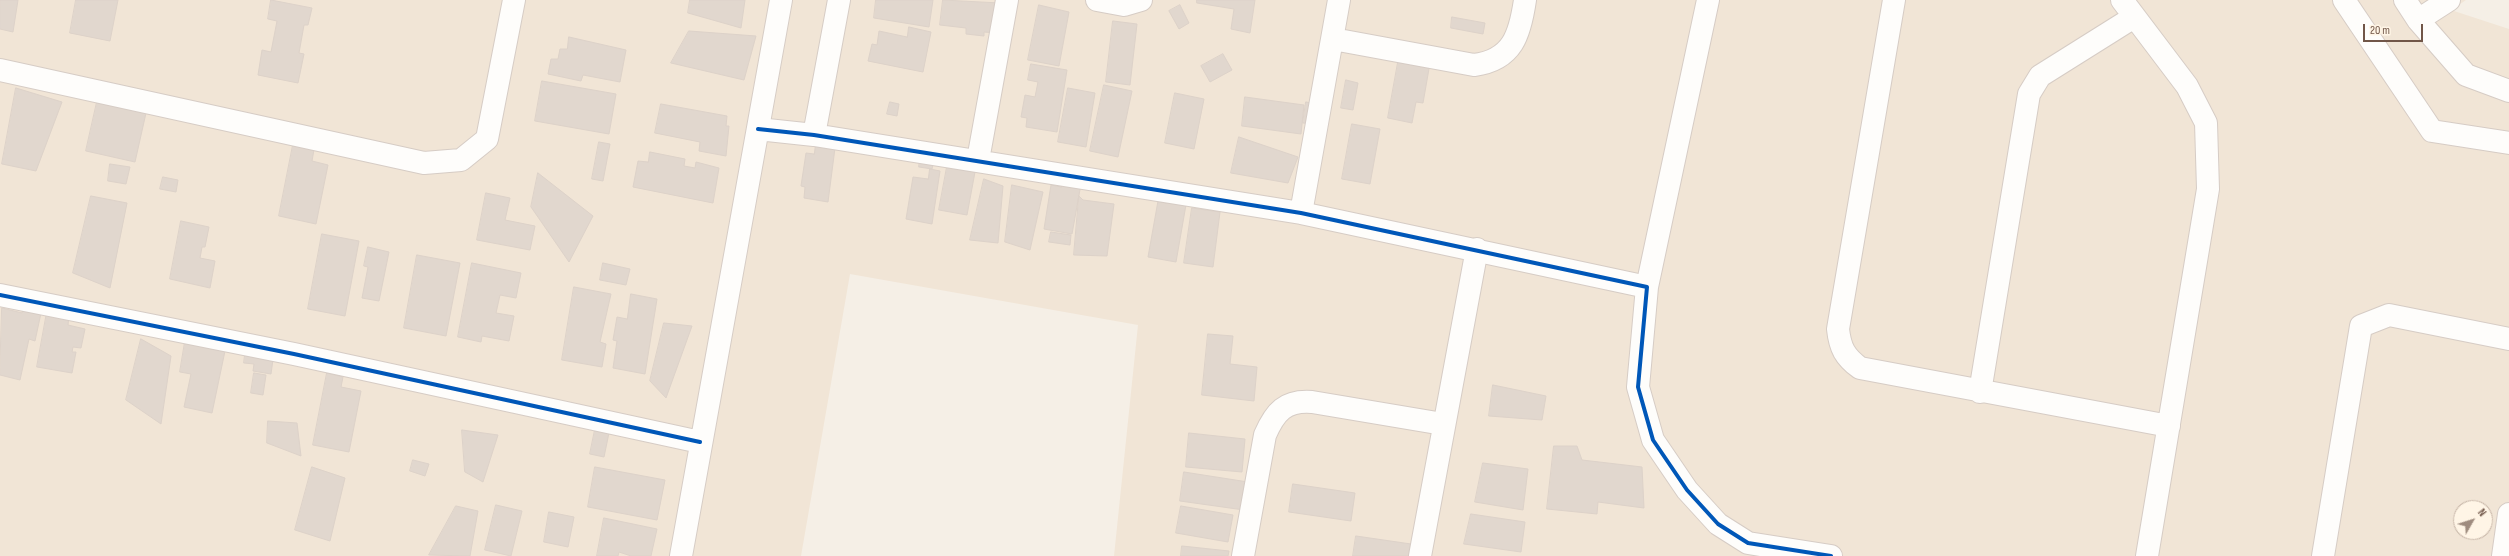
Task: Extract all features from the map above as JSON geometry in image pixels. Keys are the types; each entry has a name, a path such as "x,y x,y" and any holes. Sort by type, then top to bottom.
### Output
{"street":[{"path":"0,70 424,163 460,160 487,139 514,0"},
{"path":"681,556 700,442 758,129 780,0"},
{"path":"814,135 839,0"},
{"path":"978,160 1007,0"},
{"path":"1097,0 1124,5 1140,0"},
{"path":"1301,213 1340,0"},
{"path":"1333,39 1474,65 1490,63 1505,54 1514,43 1522,22 1525,0"},
{"path":"1708,0 1647,287 1638,388 1653,440 1686,490 1718,524 1748,543 1831,556"},
{"path":"1894,0 1838,329 1840,345 1848,360 1860,368 1980,392 2169,426"},
{"path":"2344,0 2432,131 2509,143"},
{"path":"2405,0 2418,20 2466,75 2509,91"},
{"path":"2418,20 2449,0"},
{"path":"1980,392 2029,94 2040,76 2128,9 2187,86 2206,123 2208,189 2146,556"},
{"path":"758,129 814,135 978,160 1301,213 1477,249 1647,287"},
{"path":"1420,556 1443,424 1477,249"},
{"path":"0,296 294,354 700,442"},
{"path":"2323,556 2360,326 2389,315 2509,339"},
{"path":"1243,556 1265,435 1272,418 1286,406 1298,401 1312,402 1443,424"},
{"path":"2503,556 2509,514"}],"shaded area":[{"path":"0,0 2466,0 2451,10 2509,29 2509,556 1114,556 1138,325 850,274 801,556 0,556"}],"building":[{"path":"0,0 18,0 13,32 0,29"},
{"path":"76,0 118,0 110,41 70,33"},
{"path":"271,0 312,8 308,25 304,25 299,53 304,54 298,83 258,75 262,50 271,52 277,21 268,19"},
{"path":"690,0 745,0 741,28 688,13"},
{"path":"876,0 933,0 929,27 874,18"},
{"path":"943,0 1000,3 997,33 984,32 984,36 966,34 966,28 940,25"},
{"path":"1197,0 1255,0 1250,33 1231,29 1234,9 1197,3"},
{"path":"1039,5 1069,12 1059,66 1028,60"},
{"path":"1180,5 1189,23 1179,29 1169,11"},
{"path":"1452,17 1485,23 1483,34 1451,28"},
{"path":"1113,21 1137,24 1130,85 1106,82"},
{"path":"909,27 931,32 923,72 868,61 872,44 877,45 879,31 907,37"},
{"path":"689,31 756,36 744,80 671,63"},
{"path":"569,37 626,50 620,82 583,75 581,81 548,74 551,59 558,59 560,49 567,49"},
{"path":"1223,54 1232,70 1210,82 1201,66"},
{"path":"1399,57 1430,63 1423,103 1416,102 1412,123 1388,118"},
{"path":"1031,64 1067,70 1057,132 1026,127 1027,118 1021,117 1025,95 1035,97 1038,82 1028,80"},
{"path":"1346,80 1358,83 1353,110 1341,108"},
{"path":"542,81 616,94 609,134 535,121"},
{"path":"1104,85 1132,91 1118,157 1090,151"},
{"path":"16,88 62,102 36,171 2,164"},
{"path":"1068,88 1095,93 1086,147 1058,142"},
{"path":"1175,93 1204,99 1194,149 1165,143"},
{"path":"1245,97 1304,105 1301,134 1242,126"},
{"path":"97,102 146,113 135,162 86,151"},
{"path":"890,102 899,104 897,116 887,114"},
{"path":"1306,102 1317,104 1314,124 1303,123"},
{"path":"661,104 727,116 726,126 729,126 726,156 699,151 700,142 655,133"},
{"path":"1352,124 1380,129 1370,184 1342,179"},
{"path":"1239,137 1298,157 1288,183 1231,173"},
{"path":"294,140 315,144 312,161 328,165 316,224 279,216"},
{"path":"599,142 610,144 603,181 592,179"},
{"path":"816,144 835,148 828,202 804,198 805,187 801,186 806,153 814,154"},
{"path":"650,152 685,159 684,166 695,168 696,162 719,168 713,203 633,187 638,161 648,162"},
{"path":"921,153 935,156 932,169 919,167"},
{"path":"110,164 130,167 126,184 108,181"},
{"path":"947,167 975,172 967,215 939,210"},
{"path":"930,169 940,171 932,224 906,219 913,177 928,179"},
{"path":"538,173 593,216 569,262 531,207"},
{"path":"163,177 178,180 176,192 160,189"},
{"path":"984,179 1003,186 998,243 970,240"},
{"path":"1062,180 1081,184 1072,234 1044,229 1051,185 1061,187"},
{"path":"1012,185 1043,192 1030,250 1005,242"},
{"path":"486,193 510,198 505,220 535,226 530,250 477,240"},
{"path":"1167,195 1187,199 1176,262 1148,257 1158,201 1166,203"},
{"path":"91,196 127,203 110,288 73,273"},
{"path":"1079,196 1083,200 1114,204 1107,256 1074,255"},
{"path":"1192,208 1220,212 1213,267 1184,263"},
{"path":"181,221 209,227 205,247 202,247 200,258 215,261 210,288 170,279"},
{"path":"1051,232 1071,235 1070,245 1049,242"},
{"path":"322,234 359,241 345,316 308,309"},
{"path":"368,247 389,252 379,301 362,298 368,267 364,266"},
{"path":"417,255 460,263 446,336 404,328"},
{"path":"472,263 521,273 516,298 500,295 496,313 514,316 509,341 482,336 481,342 458,337"},
{"path":"603,263 630,269 626,285 600,280"},
{"path":"574,287 611,294 600,342 606,344 602,367 562,360"},
{"path":"631,294 657,299 645,374 613,368 617,341 613,340 617,317 627,319"},
{"path":"2,308 22,313 23,309 41,313 35,341 29,339 20,380 0,375"},
{"path":"47,312 69,316 68,325 85,329 81,348 73,347 72,352 76,352 72,373 37,367"},
{"path":"664,323 692,326 666,398 650,381"},
{"path":"1208,334 1233,336 1230,364 1257,367 1254,401 1202,395"},
{"path":"141,339 171,356 161,424 126,400"},
{"path":"185,342 225,351 212,413 184,407 191,374 180,372"},
{"path":"246,347 274,352 271,374 253,371 254,364 244,363"},
{"path":"254,373 266,375 263,395 251,393"},
{"path":"327,373 343,377 341,387 361,391 349,452 313,445"},
{"path":"1493,385 1546,396 1542,420 1489,416"},
{"path":"268,421 297,423 301,456 267,443"},
{"path":"596,425 610,428 604,457 590,454"},
{"path":"462,430 498,435 483,482 465,472"},
{"path":"1189,433 1245,439 1242,472 1186,467"},
{"path":"1554,446 1577,446 1582,460 1642,467 1644,508 1598,502 1597,514 1547,509"},
{"path":"413,460 429,464 425,476 410,471"},
{"path":"1483,463 1528,469 1523,510 1475,502"},
{"path":"312,467 345,478 330,541 295,530"},
{"path":"595,467 665,480 657,520 588,507"},
{"path":"1184,472 1248,482 1244,510 1180,501"},
{"path":"1293,484 1355,493 1351,521 1289,512"},
{"path":"496,505 522,511 511,556 485,550"},
{"path":"456,506 478,511 470,556 429,555"},
{"path":"1181,506 1233,515 1228,542 1176,533"},
{"path":"549,512 574,517 568,547 544,542"},
{"path":"1471,514 1525,522 1521,552 1464,544"},
{"path":"604,518 657,529 651,556 631,556 619,552 618,556 597,556"},
{"path":"1356,536 1411,544 1409,556 1353,556"},
{"path":"1182,546 1229,551 1228,556 1181,556"}],"cycle path":[{"path":"758,129 814,135 1301,213 1647,287 1638,387 1653,440 1687,490 1718,524 1748,543 1831,556"},
{"path":"0,295 294,354 700,442"}]}
